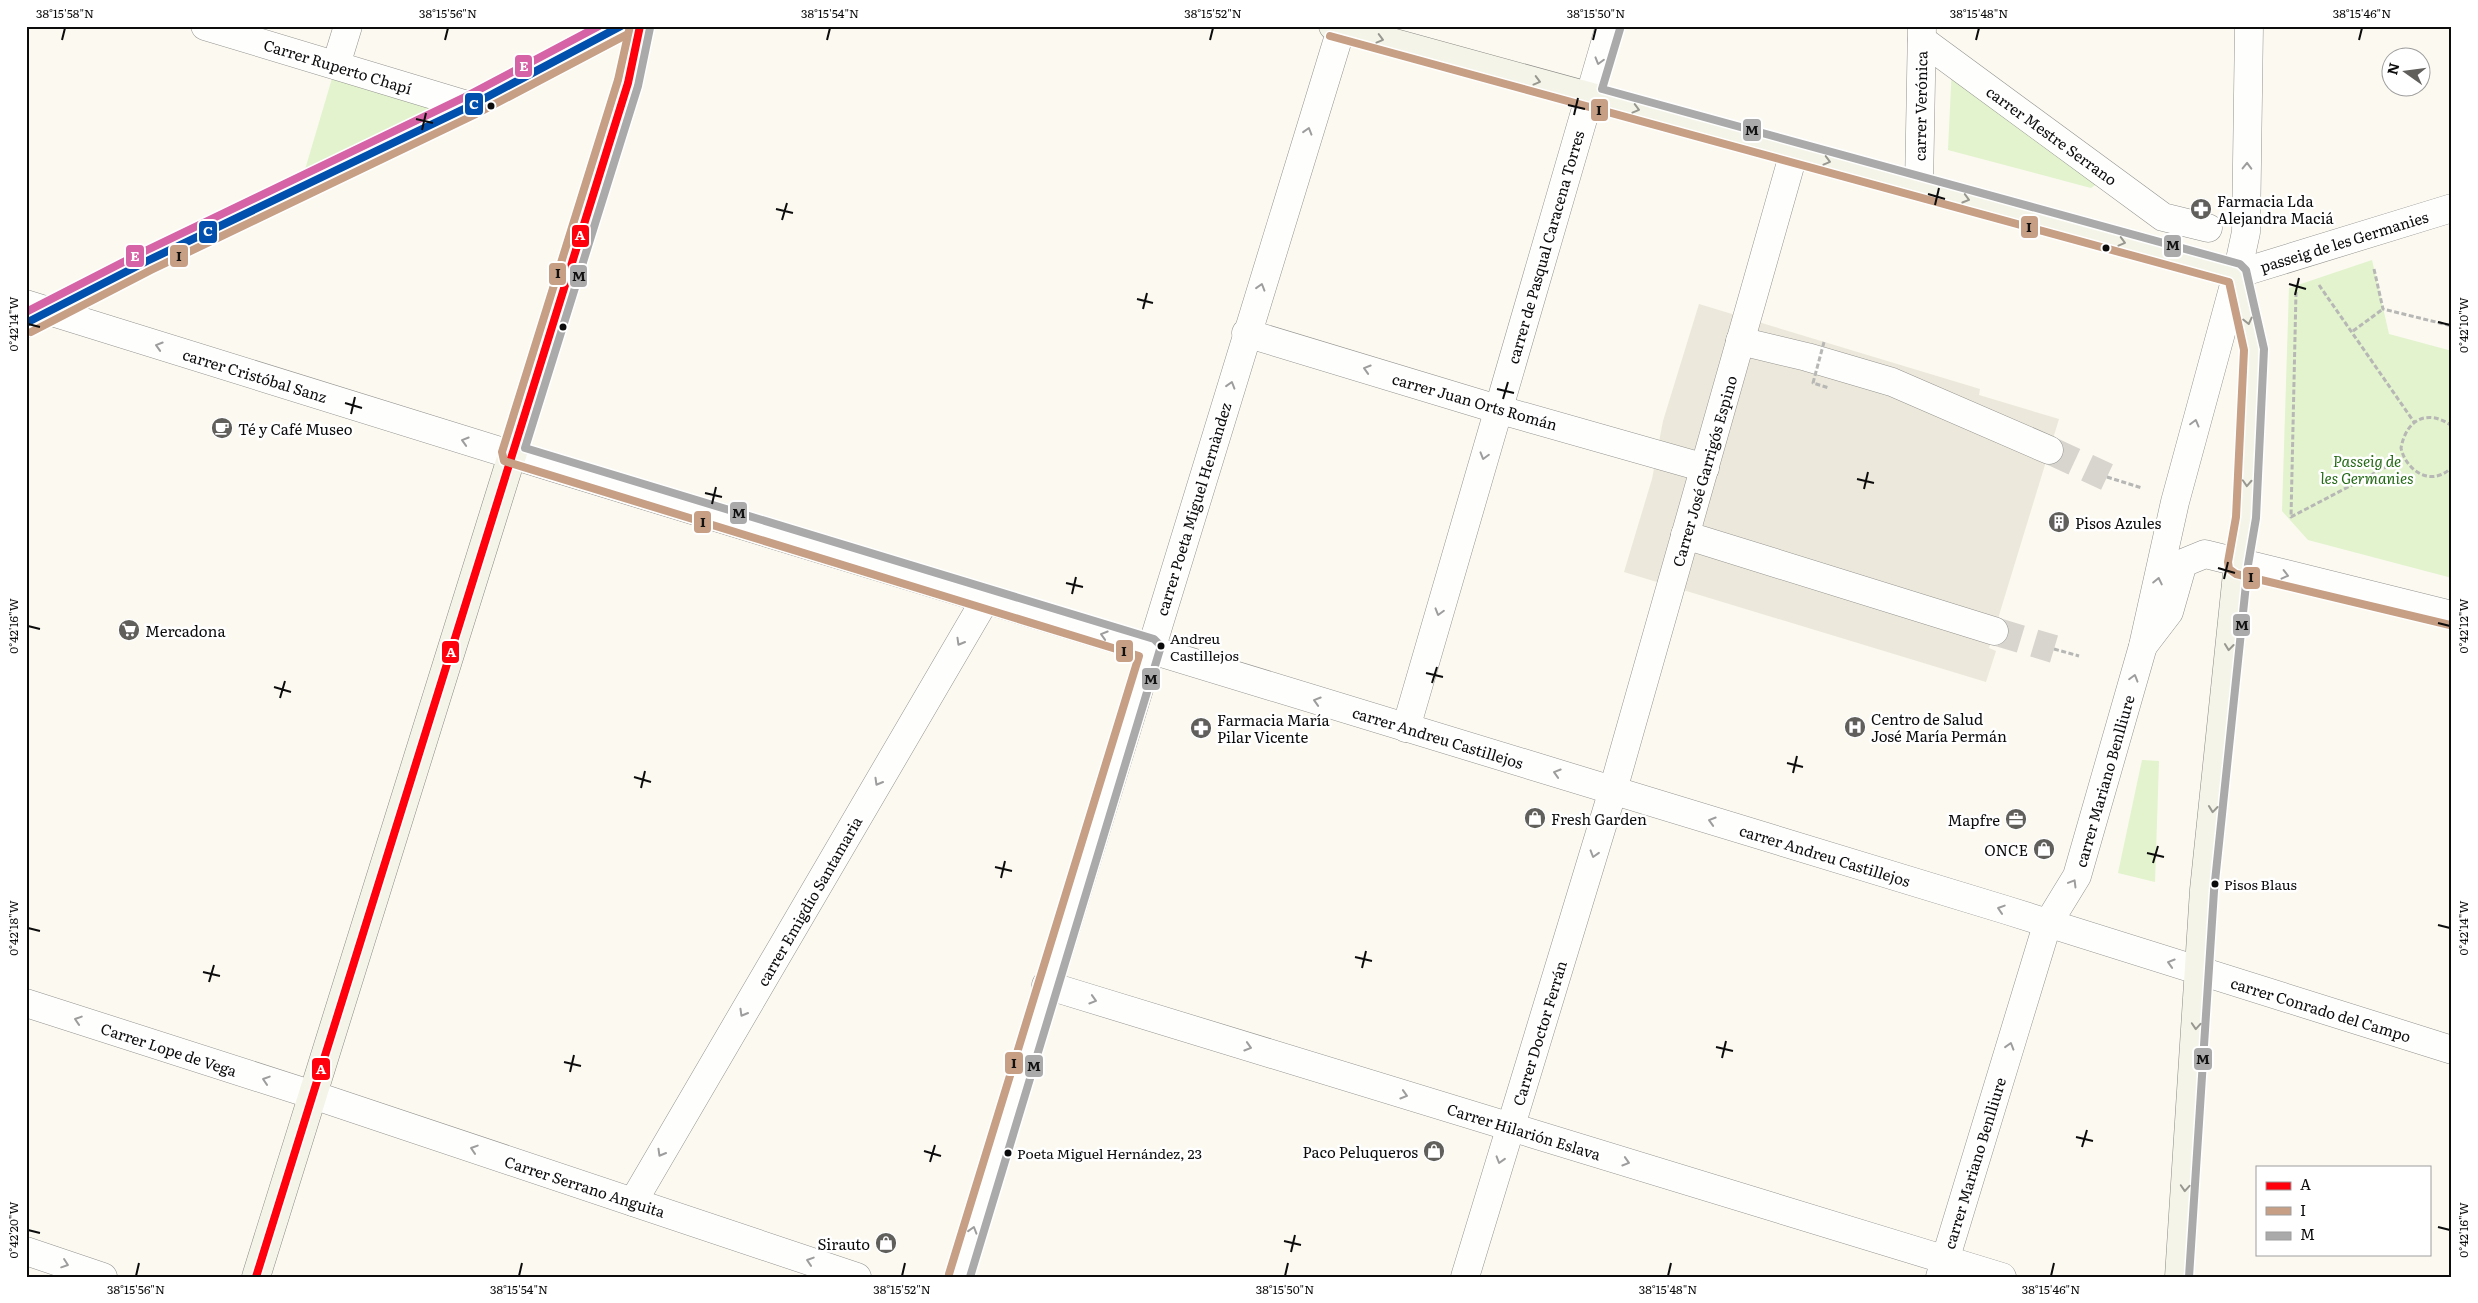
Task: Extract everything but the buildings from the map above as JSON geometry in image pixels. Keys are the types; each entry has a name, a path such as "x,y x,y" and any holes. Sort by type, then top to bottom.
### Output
{"main road":[{"path":"33,313 470,106 621,26"},
{"path":"256,1277 628,83 640,26"},
{"path":"1338,27 2237,274 2254,349 2246,518 2238,564 2204,890 2179,1277"}],"street":[{"name":"Carrer Ruperto Chapí","path":"205,26 470,106"},
{"path":"336,65 348,26"},
{"name":"carrer de Pasqual Caracena Torres","path":"1406,728 1610,26"},
{"name":"carrer Mariano Benlliure","path":"1942,1268 2048,925 2077,876 2143,646 2175,502 2237,274 2246,232 2249,26"},
{"name":"carrer Poeta Miguel Hernàndez","path":"959,1277 1046,985 1151,649 1338,27"},
{"name":"carrer Verónica","path":"1916,31 1919,186"},
{"name":"carrer Mestre Serrano","path":"1916,31 2163,217 2208,228"},
{"name":"Carrer José Garrigós Espino","path":"1613,790 1794,152"},
{"name":"passeig de les Germanies","path":"2237,274 2297,254 2452,208"},
{"name":"carrer Cristóbal Sanz","path":"33,313 512,455"},
{"name":"carrer Juan Orts Román","path":"1246,333 1498,409 1705,468"},
{"path":"1740,341 1807,357 1892,382 2049,450"},
{"name":"carrer Andreu Castillejos","path":"512,455 1613,790 2048,925"},
{"path":"1685,535 1994,631"},
{"path":"2143,646 2169,612 2183,563 2205,554 2238,564 2452,615"},
{"name":"carrer Emigdio Santamaria","path":"633,1202 985,600"},
{"name":"Carrer Doctor Ferrán","path":"1465,1277 1613,790"},
{"name":"carrer Conrado del Campo","path":"2048,925 2452,1050"},
{"name":"Carrer Hilarión Eslava","path":"1046,985 1510,1127 1942,1268 2002,1277"},
{"name":"Carrer Lope de Vega","path":"26,1003 313,1095"},
{"name":"Carrer Serrano Anguita","path":"313,1095 857,1277"},
{"path":"26,1251 103,1277"}],"path":[{"path":"2366,234 2383,308"},
{"path":"2297,254 2414,422"},
{"path":"2297,254 2290,517 2403,458"},
{"path":"2383,308 2452,326"},
{"path":"2353,332 2383,308"},
{"path":"1824,342 1813,383 1829,388"},
{"path":"2452,426 2434,417 2414,422 2403,438 2401,448 2403,458 2415,472 2424,476 2441,474 2452,467"},
{"path":"2054,649 2079,656"}],"green space":[{"path":"336,65 470,106 299,190"},
{"path":"1952,66 2105,178 2091,188 1948,150"},
{"name":"Passeig de les Germanies","path":"2372,260 2389,334 2452,351 2452,578 2308,540 2282,511 2289,288"},
{"path":"2142,760 2159,761 2155,882 2118,873"}],"shaded area":[{"path":"1699,304 1980,389 1979,395 2059,419 1989,648 1996,651 1986,682 1624,572 1652,479 1663,421"}],"tunnel":[{"path":"2049,450 2107,477"},
{"path":"1994,631 2054,649"}],"transit line":[{"name":"E","path":"26,312 143,252 465,97 599,26"},
{"name":"C","path":"26,323 147,261 470,106 621,26"},
{"name":"I","path":"630,26 618,80 502,452 504,461 1139,656 949,1274"},
{"name":"A","path":"256,1277 628,83 640,26"},
{"name":"M","path":"650,28 638,86 525,448 1154,639 1161,646 970,1277"},
{"name":"M","path":"1620,29 1602,89 2240,264 2246,270 2264,349 2256,518 2248,565 2214,891 2189,1277"},
{"name":"I","path":"31,332 151,270 474,115 626,35"},
{"name":"I","path":"1330,36 2229,282 2244,350 2236,517 2228,562 2229,569 2236,574 2450,625"}],"place":[{"name":"Farmacia Lda Alejandra Maciá","path":"2201,209"},
{"name":"Té y Café Museo","path":"222,428"},
{"name":"Pisos Azules","path":"2059,522"},
{"name":"Mercadona","path":"129,630"},
{"name":"Andreu Castillejos","path":"1161,646"},
{"name":"Centro de Salud José María Permán","path":"1855,727"},
{"name":"Farmacia María Pilar Vicente","path":"1201,728"},
{"name":"Fresh Garden","path":"1535,818"},
{"name":"Mapfre","path":"2016,819"},
{"name":"ONCE","path":"2044,849"},
{"name":"Pisos Blaus","path":"2215,884"},
{"name":"Paco Peluqueros","path":"1434,1151"},
{"name":"Poeta Miguel Hernández, 23","path":"1008,1153"},
{"name":"Sirauto","path":"886,1243"}]}
